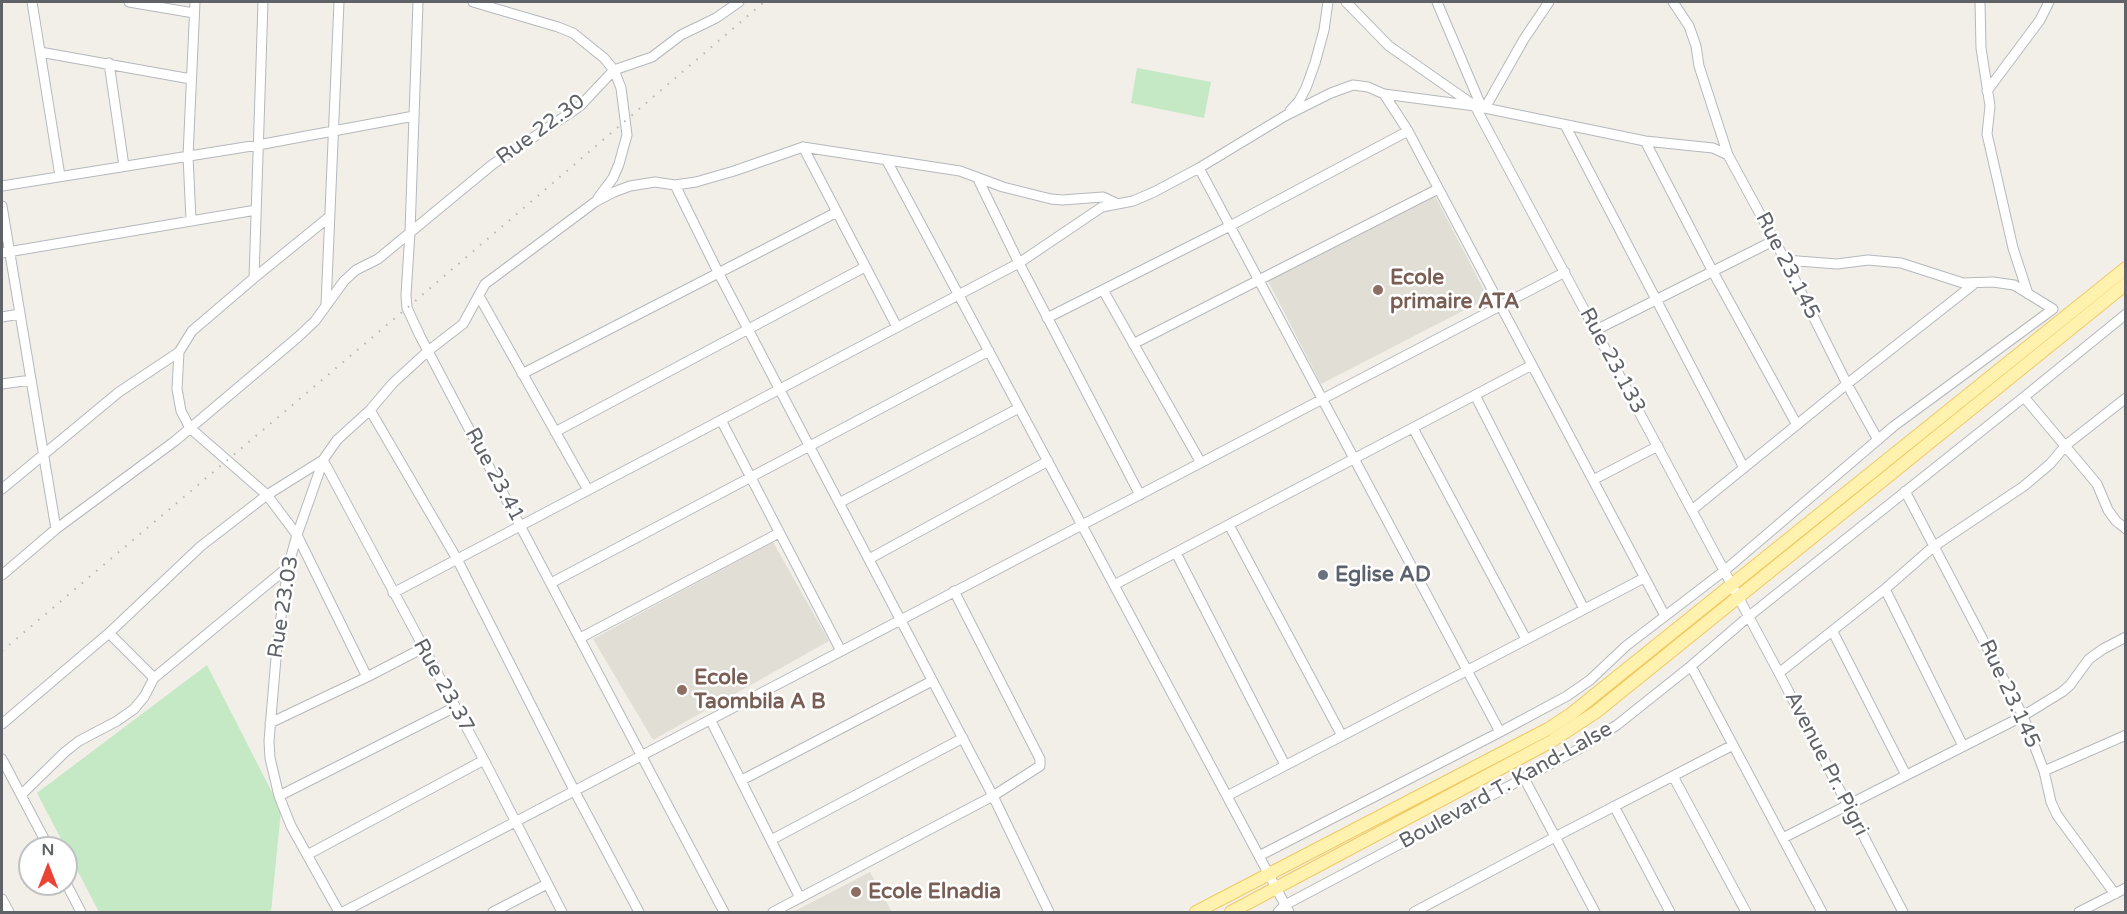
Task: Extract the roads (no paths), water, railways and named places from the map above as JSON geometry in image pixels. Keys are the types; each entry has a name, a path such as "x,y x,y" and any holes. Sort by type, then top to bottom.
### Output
{"main road":[{"path":"1231,912 1552,741 1596,712 1735,591 2126,268"},
{"path":"1196,912 1548,729 1571,714 1735,591 2126,284"}],"street":[{"path":"32,2 60,176"},
{"path":"129,2 194,13"},
{"path":"191,220 188,156 195,2"},
{"path":"254,278 263,2"},
{"path":"326,306 339,2"},
{"name":"Rue 23.41","path":"418,2 407,308 724,912"},
{"path":"473,2 573,33 604,58 614,70 621,88 627,135 613,178 595,202"},
{"name":"Rue 22.30","path":"2,575 56,529 190,428 307,329 349,276 378,259 494,164 576,109 614,70 652,57 681,35 716,18 739,2"},
{"path":"1285,116 1299,101 1306,88 1321,45 1328,2"},
{"path":"1346,2 1389,46 1480,107"},
{"name":"Rue 23.133","path":"1437,2 1480,107 1748,616"},
{"path":"1480,107 1549,2"},
{"name":"Rue 23.145","path":"1674,2 1692,36 1699,66 1728,155 1775,240 1847,384 1878,440"},
{"path":"1980,2 1981,48 1990,106 1987,134 2013,248 2028,294"},
{"path":"1987,91 2040,20 2049,2"},
{"path":"40,52 191,79"},
{"path":"109,63 124,166"},
{"path":"393,592 959,296 1019,263 1102,207 1133,201 1199,168 1285,116 1331,93 1353,85 1368,87 1384,94 1480,107 1645,141 1713,148 1728,155"},
{"path":"1384,94 1408,131 1665,616"},
{"path":"2,186 258,145 414,116"},
{"path":"1565,125 1744,468"},
{"path":"1047,318 1230,226 1408,131"},
{"path":"1645,141 1713,272 1797,425"},
{"path":"2,724 109,633 201,546 267,495 323,460 337,440 370,410 393,383 463,324 484,284 595,202 614,192 630,186 655,182 675,185 696,182 803,147 960,171 1003,188 1051,199 1103,197 1116,203"},
{"path":"803,147 897,327"},
{"path":"887,161 1269,874 1284,910"},
{"path":"1199,168 1500,732"},
{"path":"977,177 1047,318 1140,495"},
{"path":"675,185 719,274 993,796 1048,912"},
{"path":"1133,344 1438,189"},
{"path":"2,206 5,252 20,314 56,529"},
{"path":"5,252 256,210"},
{"path":"522,374 837,212"},
{"path":"2,489 119,392 179,352 192,331 329,217"},
{"path":"1596,330 1775,240"},
{"path":"1785,260 1837,264 1868,260 1890,261 1914,266 1956,281 2014,285 2053,309 2082,319"},
{"path":"555,432 865,267"},
{"path":"341,912 642,758 954,591 1565,272"},
{"path":"1692,510 1974,284"},
{"path":"1103,290 1201,463"},
{"path":"479,296 588,490"},
{"path":"1259,856 1567,696 1590,680 1626,646 1724,571 1894,426 2053,309"},
{"path":"2,317 20,314"},
{"name":"Boulevard T. Kand-Lalse","path":"1284,910 1577,750 1617,725 1691,666 1748,616 2126,314"},
{"path":"551,583 989,351"},
{"path":"179,352 177,389 181,411 190,428 267,495 297,536 367,677"},
{"path":"1114,585 1532,365"},
{"path":"2,384 31,380"},
{"path":"1476,395 1584,609"},
{"path":"2024,397 2097,484 2116,521 2126,529"},
{"path":"1779,674 1833,632 1933,547 2024,486 2050,464 2066,445 2122,401 2126,414"},
{"path":"839,503 1019,408"},
{"path":"370,410 457,559 575,792 639,912"},
{"path":"721,420 841,651"},
{"path":"1413,428 1526,639"},
{"path":"1593,480 1658,446"},
{"name":"Rue 23.03","path":"323,460 288,567 279,625 270,723 270,758 279,796 291,826 341,912"},
{"name":"Rue 23.37","path":"323,460 484,760 562,912"},
{"path":"869,559 1048,461"},
{"name":"Rue 23.145","path":"1905,491 2023,716 2044,771 2051,802 2057,814 2115,894"},
{"path":"1229,525 1342,735"},
{"path":"580,638 779,532"},
{"path":"1176,553 1285,765"},
{"path":"22,794 64,752 134,709 144,697 154,678 288,567"},
{"path":"1227,796 1644,578"},
{"path":"1885,589 1963,746"},
{"path":"773,912 993,796 1039,768 1041,762 954,591"},
{"name":"Avenue Pr. Pigri","path":"1748,616 1903,912"},
{"path":"1833,632 1906,775"},
{"path":"109,633 154,678"},
{"path":"1783,838 2023,716 2062,692 2089,660 2103,649 2126,637"},
{"path":"270,723 423,648"},
{"path":"1691,666 1822,912"},
{"path":"742,780 932,681"},
{"path":"279,796 455,707"},
{"path":"711,721 800,898"},
{"path":"2044,771 2126,735"},
{"path":"771,840 963,738"},
{"path":"1414,912 1733,745"},
{"path":"2,759 43,836"},
{"path":"307,855 484,760"},
{"path":"1673,776 1746,912"},
{"path":"1524,778 1595,912"},
{"path":"1614,806 1670,912"},
{"path":"493,912 547,884"},
{"path":"2079,912 2126,888"},
{"path":"73,896 81,912"},
{"path":"2,899 9,912"}],"railway":[{"path":"2,651 764,2"}],"place":[{"name":"Ecole primaire ATA","path":"1378,290"},
{"name":"Eglise AD","path":"1323,575"},
{"name":"Ecole Taombila A B","path":"682,690"},
{"name":"Ecole Elnadia","path":"856,892"}]}
